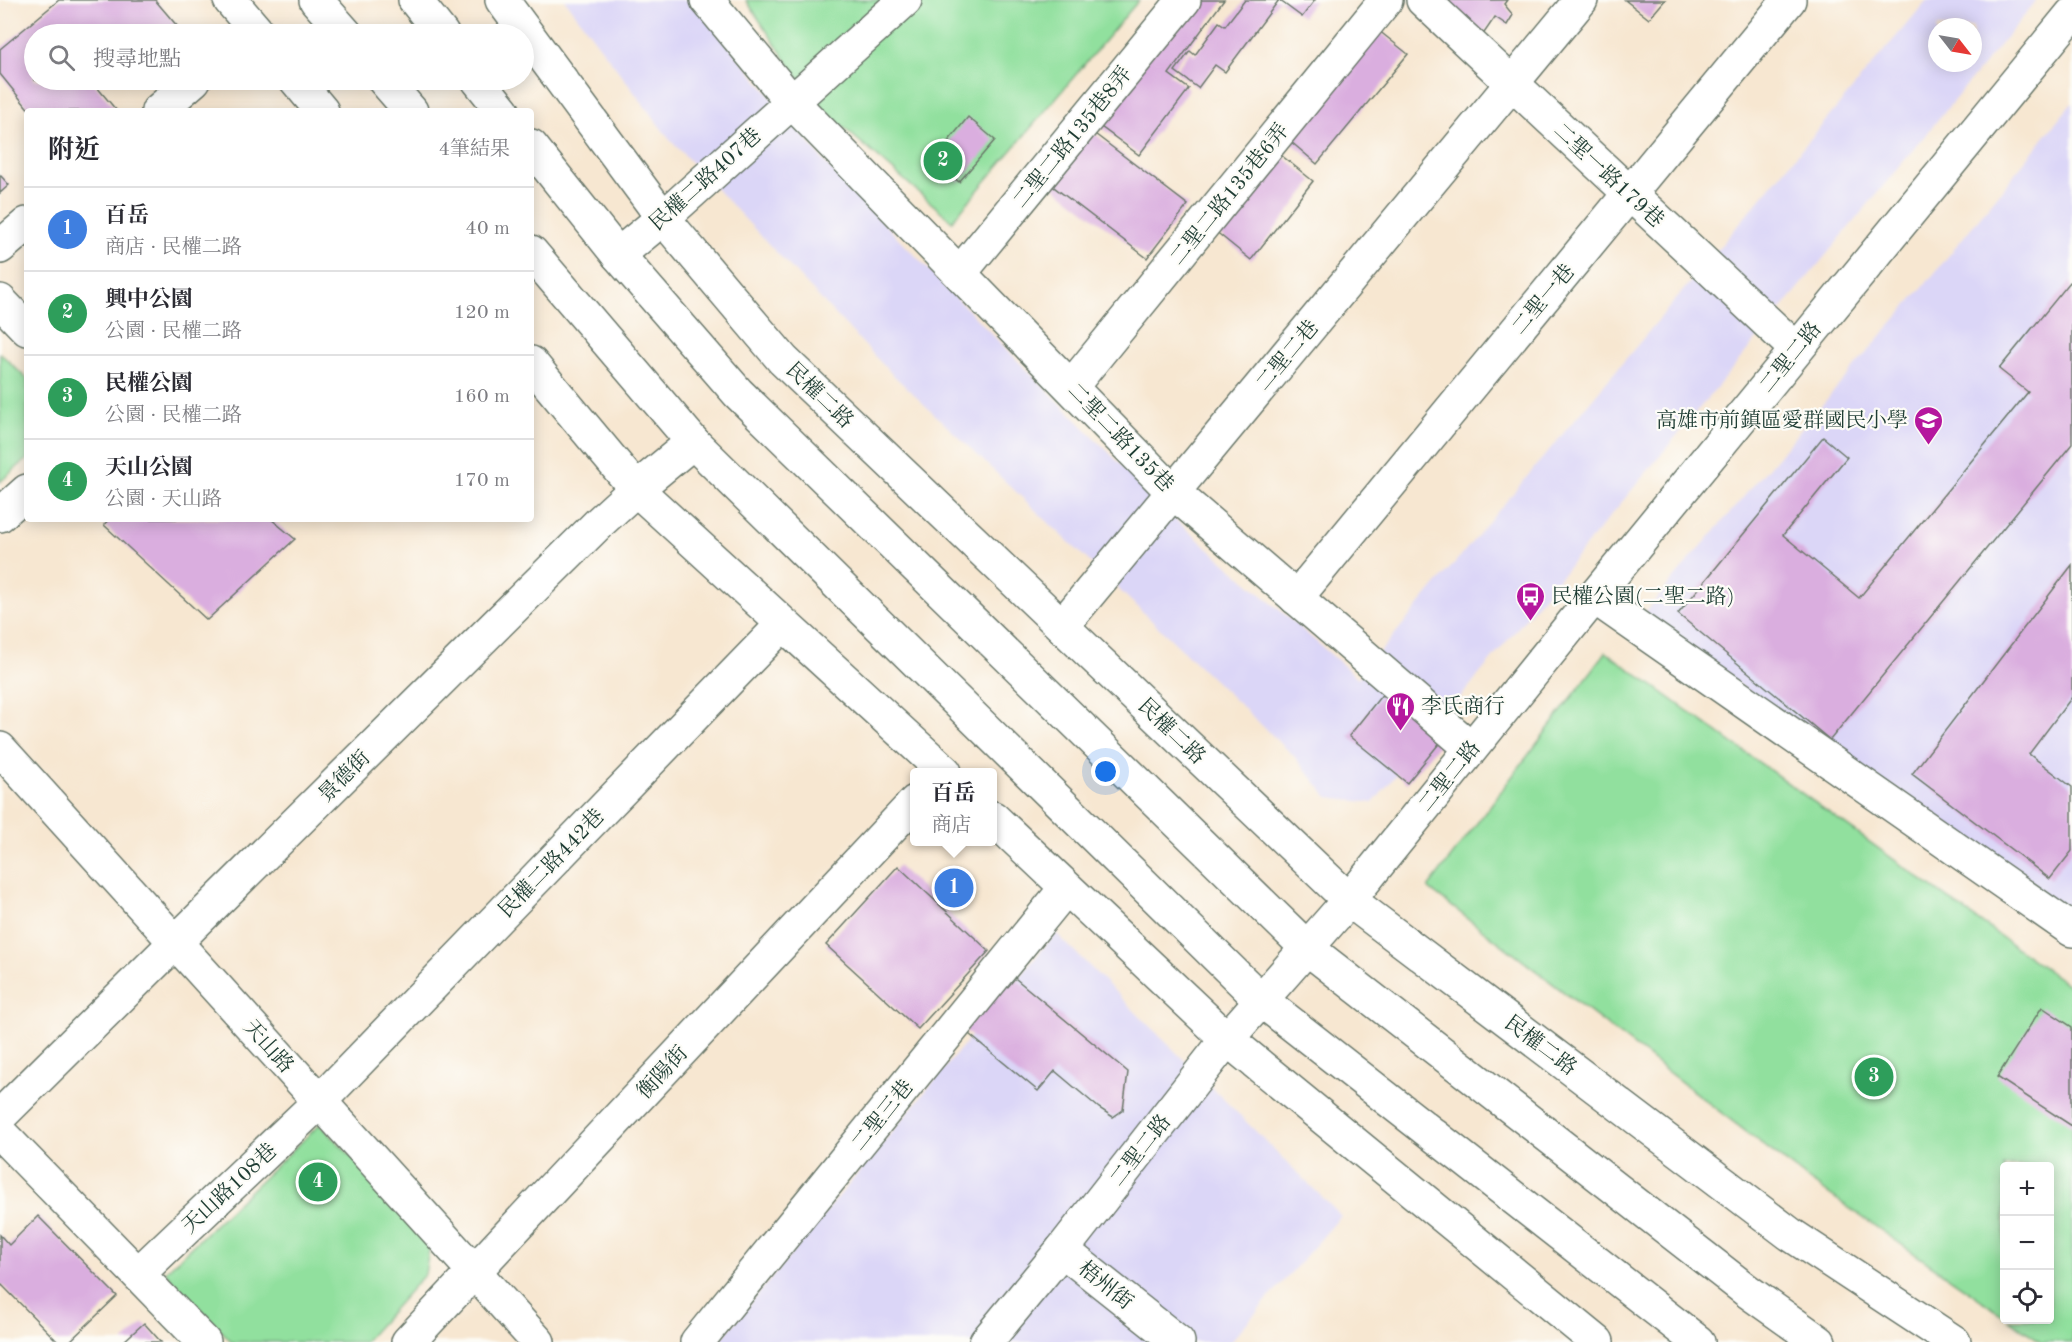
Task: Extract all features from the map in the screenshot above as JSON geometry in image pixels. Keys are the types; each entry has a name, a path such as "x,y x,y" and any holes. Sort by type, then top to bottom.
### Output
{"street":[{"path":"230,0 247,24"},
{"path":"316,0 337,24"},
{"path":"415,0 434,24"},
{"name":"民權二路","path":"502,0 520,24"},
{"name":"二聖二路135巷","path":"707,0 792,102 1173,492 1471,748"},
{"name":"民權二路407巷","path":"618,255 663,218 905,0"},
{"name":"二聖二路135巷8弄","path":"960,273 1184,0"},
{"name":"二聖二路135巷6弄","path":"1071,387 1386,0"},
{"name":"二聖一路179巷","path":"1423,0 1796,349"},
{"name":"二聖二巷","path":"1062,626 1581,0"},
{"name":"二聖一巷","path":"1296,598 1789,0"},
{"name":"二聖二路","path":"986,1342 1062,1250 1227,1040 1349,900 1796,349 2072,14"},
{"name":"民權二路","path":"534,43 663,218 783,360 1349,900 1790,1234 1954,1342"},
{"path":"161,108 182,90"},
{"path":"304,90 319,108"},
{"path":"393,90 408,108"},
{"path":"486,90 501,108"},
{"path":"534,150 618,255 738,393 1307,948 1746,1290 1819,1342"},
{"path":"0,247 24,227"},
{"path":"534,256 693,442 1261,1000 1698,1342"},
{"path":"0,301 24,326"},
{"path":"534,367 636,489 939,768"},
{"name":"景德街","path":"0,1116 600,522 693,442"},
{"path":"0,515 24,494"},
{"path":"1594,597 2072,930"},
{"name":"民權二路442巷","path":"320,1102 783,624"},
{"name":"天山路","path":"5,765 176,943 538,1342"},
{"name":"衡陽街","path":"408,1342 910,807"},
{"path":"997,822 1227,1040 1598,1342"},
{"name":"二聖三巷","path":"697,1342 1066,888"},
{"name":"天山路108巷","path":"138,1274 320,1102"},
{"path":"0,1133 204,1342"},
{"name":"梧州街","path":"1062,1250 1178,1342"}],"shaded area":[{"path":"565,0 692,0 828,166 1014,357 1177,521 1358,678 1927,0 2037,0 1982,67 1982,18 1928,18 1928,72 1977,72 1373,803 1328,797 1293,755 888,370 670,140"},
{"name":"高雄市前鎮區愛群國民小學","path":"2072,103 2072,916 1641,617 1933,275"},
{"path":"1056,933 1341,1216 1230,1342 719,1342"}],"green space":[{"path":"746,0 1139,0 952,221 814,102"},
{"path":"0,353 24,376 24,462 0,482"},
{"path":"1606,652 2072,988 2072,1342 2042,1342 2015,1324 2054,1324 2054,1162 2000,1162 2000,1313 1809,1180 1428,888"},
{"path":"320,1124 431,1239 425,1274 364,1342 232,1342 165,1272"}],"building":[{"path":"59,0 155,0 175,24 30,24"},
{"path":"1191,0 1224,0 1169,74 1189,89 1139,155 1097,124"},
{"path":"1245,0 1279,0 1225,72 1215,65 1198,88 1175,71 1190,51 1195,55 1219,22 1225,26"},
{"path":"1279,0 1315,0 1302,17"},
{"path":"1429,0 1507,0 1504,4 1513,15 1507,25 1495,17 1478,42"},
{"path":"1625,0 1665,0 1649,19"},
{"path":"1373,26 1408,54 1317,164 1283,135"},
{"path":"24,29 24,90 99,90 114,108 28,108 0,74 0,49"},
{"path":"968,117 995,140 959,182 933,160"},
{"path":"1091,131 1188,205 1147,258 1050,184"},
{"path":"1271,147 1313,181 1251,260 1209,226"},
{"path":"0,175 9,185 0,193"},
{"path":"2070,282 2072,284 2072,444 1830,740 1678,614 1823,437 1847,457 1783,535 1859,598 2028,392 1999,369"},
{"path":"106,522 275,522 295,539 207,620 104,525"},
{"path":"2072,565 2072,697 2029,754 2072,787 2072,851 2050,879 1912,774"},
{"name":"李氏商行","path":"1392,682 1451,729 1407,783 1349,736"},
{"path":"898,866 989,951 918,1029 826,945"},
{"path":"1010,974 1128,1072 1123,1110 1113,1117 1055,1071 1038,1091 964,1030"},
{"path":"2042,1007 2072,1027 2072,1126 1997,1077"},
{"path":"38,1216 117,1296 69,1342 58,1342 2,1285 0,1287 0,1235 9,1245"},
{"path":"144,1323 161,1342 123,1342"}],"place":[{"name":"興中公園","path":"943,161"},
{"name":"高雄市前鎮區愛群國民小學","path":"1929,446"},
{"name":"民權公園(二聖二路)","path":"1530,622"},
{"name":"李氏商行","path":"1400,732"},
{"name":"百岳","path":"954,888"},
{"name":"民權公園","path":"1874,1077"},
{"name":"天山公園","path":"318,1182"}]}
